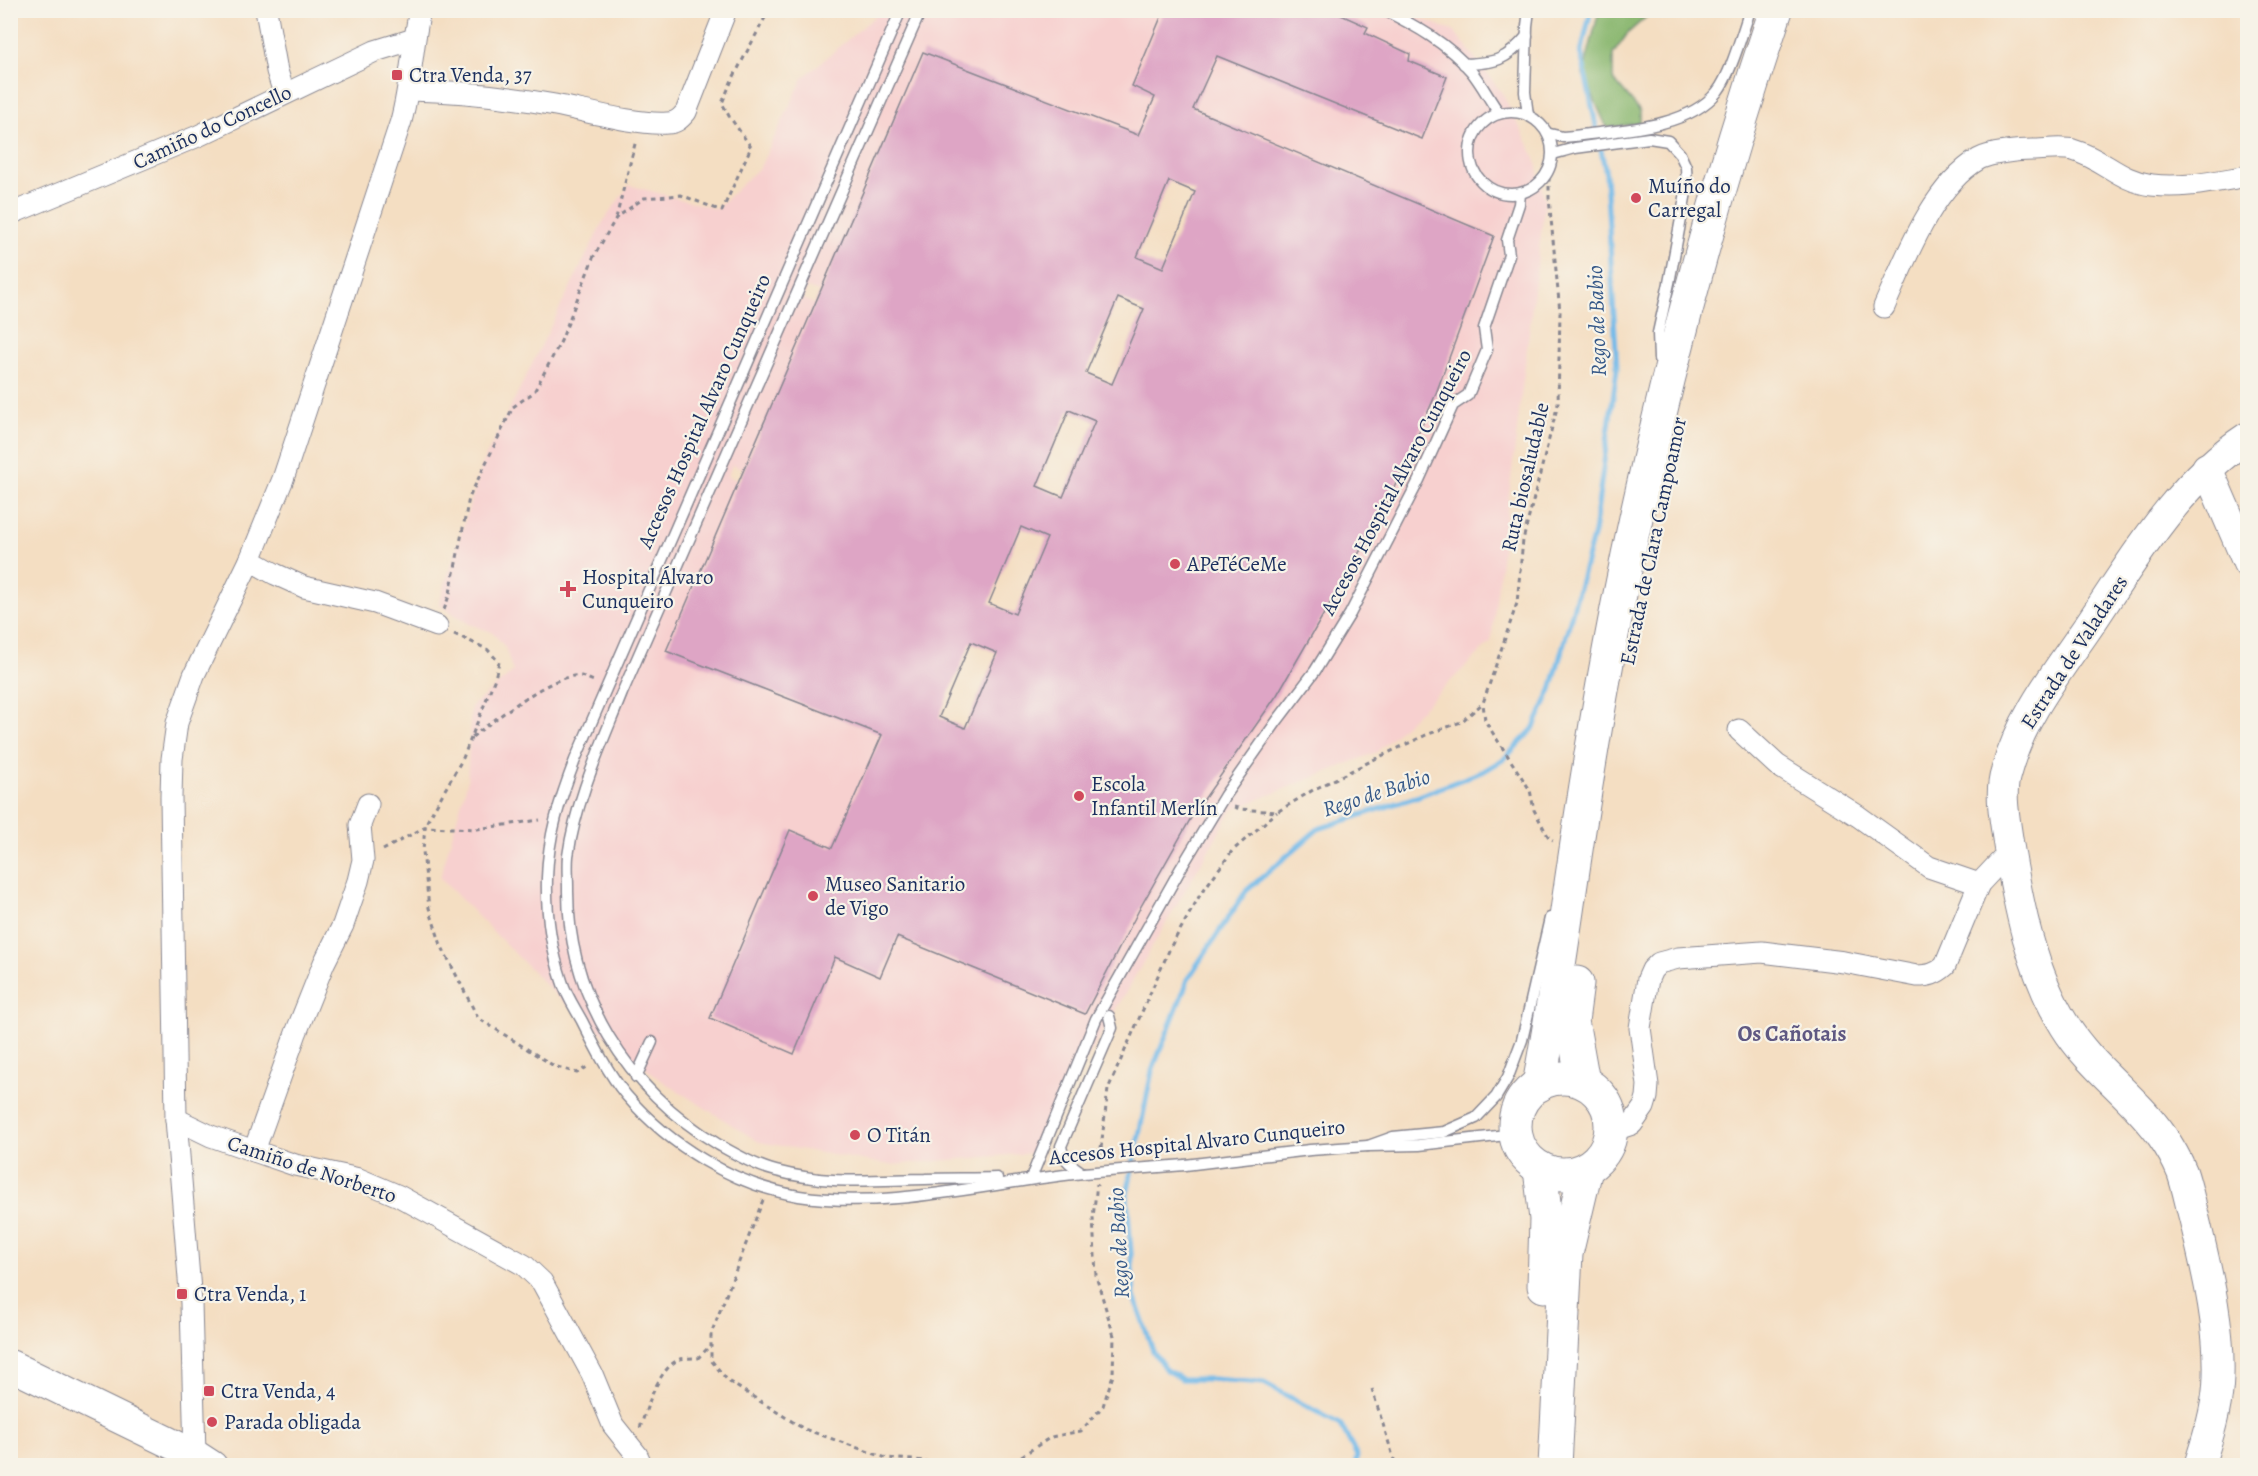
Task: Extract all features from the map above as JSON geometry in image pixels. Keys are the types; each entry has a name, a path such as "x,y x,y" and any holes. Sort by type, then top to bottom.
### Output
{"main road":[{"name":"Estrada de Clara Campoamor","path":"1580,818 1577,760 1612,568 1659,359 1698,218 1762,10"},
{"name":"Estrada de Clara Campoamor","path":"1539,1085 1553,1010 1580,818 1618,604 1663,403 1718,200 1776,10"},
{"name":"Estrada de Clara Campoamor","path":"1583,1082 1572,1021 1601,806 1632,636 1660,498 1705,312 1755,136 1798,10"},
{"name":"Estrada de Valadares","path":"2199,1466 2213,1416 2218,1386 2218,1354 2201,1245 2181,1171 2163,1137 2092,1061 2065,1026 2046,989 2031,948 2019,901 2003,808 2004,775 2014,746 2033,707 2145,543 2179,499 2207,468 2247,437"},
{"path":"2207,468 2247,562"},
{"path":"1568,1078 1583,1082 1595,1090 1605,1102 1610,1116 1611,1131 1607,1146 1599,1159 1586,1169 1571,1174 1555,1174 1540,1169 1528,1160 1515,1134 1515,1119 1520,1106 1528,1094 1539,1085 1553,1079 1568,1078"},
{"path":"1538,1466 1546,1219 1540,1169"},
{"path":"1556,1466 1566,1254 1586,1169"},
{"path":"10,1365 203,1460"}],"street":[{"path":"266,10 277,71 284,93"},
{"path":"203,1460 176,1119 172,759 177,723 194,675 250,560 283,479 398,132 409,90 414,39 420,10"},
{"path":"409,90 480,93 532,100 642,121 668,123 679,121 686,112 726,10"},
{"name":"Camiño do Concello","path":"10,214 198,136 375,51 414,39"},
{"path":"1884,307 1917,231 1957,175 1980,158 2023,150 2070,149 2094,158 2127,179 2153,185 2189,185 2247,176"},
{"path":"250,560 304,587 375,603 437,626"},
{"path":"1739,730 1777,765 1858,816 1929,867 1979,884"},
{"path":"254,1151 296,1033 324,963 343,925 358,881 363,860 360,825 368,804"},
{"path":"1611,1131 1632,1124 1644,1107 1647,1097 1648,1085 1640,1028 1648,978 1652,969 1659,963 1678,958 1762,952 1845,962 1917,976 1928,976 1937,973 1948,961 1979,884 2010,851"},
{"name":"Camiño de Norberto","path":"176,1119 211,1136 295,1165 359,1179 399,1196 524,1265 542,1282 592,1374 613,1425 638,1459"}],"lane":[{"name":"Accesos Hospital Alvaro Cunqueiro","path":"901,10 606,686 575,760 554,822 549,843 547,879 552,947 562,983 601,1059 626,1094 663,1132 728,1172 768,1189 800,1196 860,1199 923,1196 1030,1178 1368,1146 1419,1145 1515,1134"},
{"name":"Accesos Hospital Alvaro Cunqueiro","path":"921,10 622,693 575,816 568,858 568,908 572,944 581,976 594,1010 613,1046 657,1100 700,1134 738,1156 773,1171 810,1179 862,1182 1030,1178"},
{"path":"1384,10 1421,28 1446,46 1471,71 1498,113"},
{"path":"1528,115 1526,100 1529,10"},
{"path":"1550,134 1563,137 1645,125 1686,116 1718,91 1750,10"},
{"path":"1464,64 1500,60 1509,55 1527,36"},
{"path":"1518,111 1528,115 1541,123 1550,134 1553,154 1549,168 1535,188 1520,194 1505,194 1491,189 1482,182 1473,168 1470,156 1471,139 1478,126 1498,113 1518,111"},
{"path":"1553,154 1649,138 1668,141 1680,154 1686,167 1687,187 1670,283 1658,333 1659,359"},
{"name":"Accesos Hospital Alvaro Cunqueiro","path":"1030,1178 1096,1018 1221,802 1315,671 1350,614 1419,480 1453,405 1468,395 1487,350 1484,328 1509,255 1508,240 1520,194"},
{"name":"Accesos Hospital Alvaro Cunqueiro","path":"1368,1146 1393,1137 1444,1132 1476,1118 1496,1097 1508,1077 1522,1040 1551,911"},
{"path":"1083,1173 1068,1162 1061,1146 1112,1028 1110,1016"},
{"path":"636,1077 652,1042"}],"path":[{"path":"616,218 644,198 681,195 722,211 751,147 722,103 769,10"},
{"path":"601,1059 577,1073 554,1066 478,1018 441,945 429,908 423,851 425,827 453,778 471,738 499,662 487,650 437,626 450,593 469,498 513,407 534,392 561,341 593,258 616,218 642,121"},
{"name":"Ruta biosaludable","path":"1483,703 1517,603 1523,540 1558,404 1560,312 1549,198 1549,168"},
{"path":"471,738 520,702 557,680 580,676 606,686"},
{"path":"1483,703 1485,721 1530,790 1534,810 1549,838 1555,842"},
{"path":"1100,1159 1108,1089 1171,946 1200,895 1233,851 1277,812 1313,790 1426,735 1461,722 1483,703"},
{"path":"1221,802 1242,809 1277,812"},
{"path":"363,860 425,827 477,830 536,819 554,822"},
{"path":"1006,1466 1051,1437 1081,1431 1103,1406 1107,1396 1113,1375 1114,1336 1096,1276 1093,1217 1097,1182"},
{"path":"768,1189 711,1334 711,1360 728,1381 804,1429 886,1458 926,1461 935,1466"},
{"path":"638,1459 637,1435 661,1377 680,1359 698,1358 711,1344"},
{"path":"1372,1389 1396,1466"}],"shaded area":[{"name":"Hospital Álvaro Cunqueiro","path":"881,11 1164,11 1132,86 1155,97 1129,157 1122,129 923,52 898,111 968,161 889,128 864,188 953,226 857,206 819,292 807,288 803,299 815,304 743,469 732,465 728,476 739,481 803,545 725,513 666,651 866,729 868,722 884,729 832,848 791,830 835,957 880,976 897,937 1085,1014 1140,908 1191,818 1277,695 1385,508 1435,396 1466,314 1494,235 1193,109 1217,56 1422,139 1447,77 1409,61 1410,54 1365,33 1367,26 1330,11 1402,11 1455,32 1502,93 1534,155 1545,201 1491,642 1377,752 1232,810 1032,1153 890,1165 759,1142 659,1079 558,997 440,878 467,783 471,707 513,672 505,647 492,632 469,624 439,604 483,462 603,222 629,185 716,209 760,167 803,78"}],"green space":[{"path":"1599,11 1653,11 1628,33 1613,54 1613,79 1640,111 1640,123 1607,128 1583,74"}],"building":[{"path":"1164,10 1330,10 1368,27 1365,33 1410,54 1409,61 1447,77 1422,139 1217,56 1193,109 1494,236 1435,396 1385,508 1277,695 1191,818 1140,908 1085,1014 897,937 880,977 835,957 794,1054 710,1018 790,830 832,848 882,735 666,651 923,52 1138,135 1155,97 1132,86","holes":["1169,181 1195,192 1163,268 1137,257","1118,298 1144,309 1112,384 1086,373","1069,410 1095,421 1063,497 1037,486","1021,527 1047,538 1015,614 989,603","971,642 997,653 965,728 939,717"]}],"waterway":[{"name":"Rego de Babio","path":"1355,1466 1357,1456 1341,1425 1264,1383 1182,1379 1166,1370 1153,1351 1134,1296 1127,1194 1152,1071 1189,977 1246,891 1318,829 1416,797 1484,771 1504,759 1533,729 1551,690 1594,533 1617,369 1606,174 1581,53 1591,10"}],"place":[{"name":"Ctra Venda, 37","path":"397,75"},
{"name":"Muíño do Carregal","path":"1636,198"},
{"name":"APeTéCeMe","path":"1175,564"},
{"name":"Hospital Álvaro Cunqueiro","path":"568,589"},
{"name":"Escola Infantil Merlín","path":"1079,796"},
{"name":"Museo Sanitario de Vigo","path":"813,896"},
{"name":"O Titán","path":"855,1135"},
{"name":"Ctra Venda, 1","path":"182,1294"},
{"name":"Ctra Venda, 4","path":"209,1391"},
{"name":"Parada obligada","path":"212,1422"}],"district":[{"name":"Os Cañotais","path":"1792,1033"}]}
